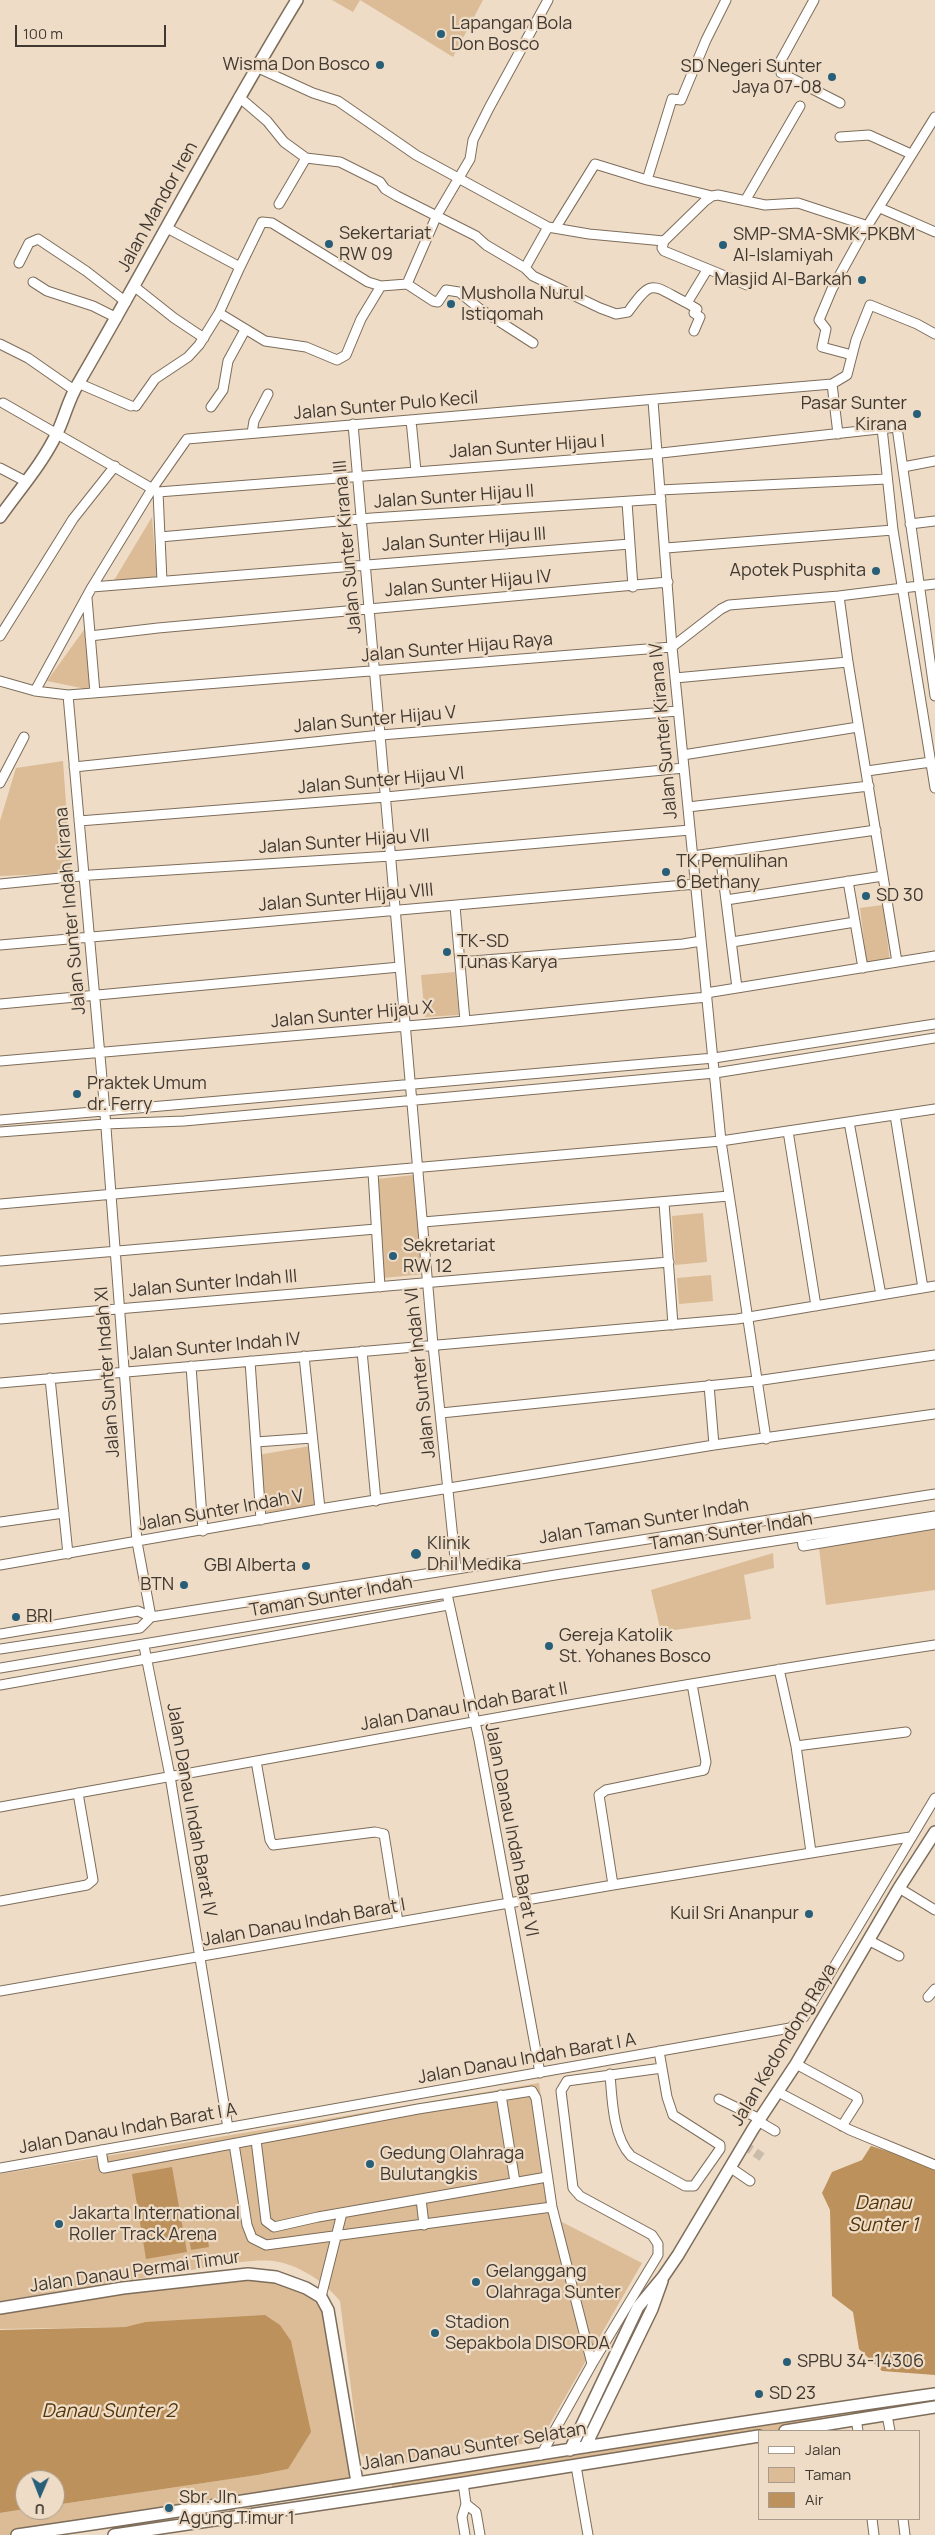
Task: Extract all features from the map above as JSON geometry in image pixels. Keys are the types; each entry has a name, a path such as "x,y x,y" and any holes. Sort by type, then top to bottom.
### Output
{"street":[{"name":"Jalan Mandor Iren","path":"0,517 57,434 66,406 76,387 135,286 256,67 297,0"},
{"path":"407,284 437,215 470,159 473,140 548,0"},
{"path":"647,180 672,99 681,100 726,0"},
{"path":"814,0 780,62 779,68 781,73 840,103"},
{"path":"256,67 313,93 338,101 354,110 392,140 552,227 589,234 664,241"},
{"path":"239,97 267,121 284,142 306,158 340,162 380,182 385,189 397,196 476,236 486,245 525,268 533,276 612,313 626,313 643,290 653,288 688,303 697,309 694,313 700,317 694,331"},
{"path":"745,201 800,106"},
{"path":"852,355 822,346 826,329 819,320 825,305 868,226 935,117"},
{"path":"840,137 869,135 911,154"},
{"path":"279,204 306,158"},
{"path":"525,268 595,164 647,180 712,196 765,205 804,204 868,226"},
{"path":"712,196 664,241 662,248 664,251 747,285"},
{"path":"880,208 935,232"},
{"path":"0,344 28,358 76,387 133,406 155,379 188,357 204,338 219,313 240,267 264,222 272,223 368,282 381,286 407,284 432,301 438,302 442,299 446,290 459,292 480,309 533,343"},
{"path":"167,228 240,267"},
{"path":"19,262 30,243 38,239 86,271 126,302"},
{"path":"688,303 708,270"},
{"path":"33,282 47,291 93,306 117,318"},
{"path":"135,286 174,318 204,338"},
{"path":"219,313 265,341 306,347 337,360 346,356 361,319 381,286"},
{"path":"838,434 832,384 847,375 870,304 917,324 935,334"},
{"path":"211,407 223,390 228,361 245,330"},
{"name":"Jalan Sunter Pulo Kecil","path":"35,691 92,587 187,439 653,401 832,384"},
{"path":"252,433 254,421 268,394"},
{"name":"Jalan Sunter Kirana IV","path":"653,401 668,582 667,648 675,678 721,1141 766,1439"},
{"path":"3,403 155,490 162,581"},
{"path":"411,420 416,471"},
{"name":"Jalan Sunter Kirana III","path":"354,424 411,1086"},
{"name":"Jalan Sunter Hijau I","path":"155,490 658,453 897,427 903,467"},
{"path":"882,428 893,530 935,788"},
{"path":"935,461 903,467 919,587 932,652 935,696"},
{"path":"0,636 73,519 115,466"},
{"path":"0,468 25,481"},
{"name":"Jalan Sunter Hijau II","path":"160,537 362,519 627,502 661,495 887,479"},
{"path":"627,502 633,587"},
{"path":"910,524 935,521"},
{"path":"666,548 893,530"},
{"name":"Jalan Sunter Hijau III","path":"92,587 366,563 630,544"},
{"name":"Jalan Sunter Hijau IV","path":"90,636 370,609 633,587 668,582"},
{"path":"667,648 721,608 729,605 839,596 935,584"},
{"path":"839,596 858,727 867,771 897,962"},
{"path":"87,598 95,693"},
{"name":"Jalan Sunter Hijau Raya","path":"0,681 35,691 68,695 667,648"},
{"path":"675,678 848,662"},
{"name":"Jalan Sunter Indah Kirana","path":"68,695 106,1124"},
{"name":"Jalan Sunter Hijau V","path":"74,767 381,735 678,711"},
{"path":"683,755 858,727"},
{"path":"0,783 24,737"},
{"path":"867,771 931,762"},
{"name":"Jalan Sunter Hijau VI","path":"79,821 386,798 684,768"},
{"path":"688,807 869,786"},
{"name":"Jalan Sunter Hijau VII","path":"0,884 84,876 391,856 690,830"},
{"path":"693,856 876,830"},
{"path":"720,853 737,988"},
{"path":"726,900 883,876"},
{"path":"848,881 863,968"},
{"name":"Jalan Sunter Hijau VIII","path":"0,945 696,884"},
{"path":"454,906 465,1021"},
{"path":"732,942 855,922"},
{"path":"460,962 701,941"},
{"name":"Jalan Sunter Hijau X","path":"0,1061 465,1021 707,995 737,988 935,956"},
{"path":"0,1004 400,966"},
{"path":"0,1120 411,1086 714,1058 935,1024"},
{"path":"0,1132 106,1124 184,1121 715,1073 935,1038"},
{"name":"Jalan Sunter Indah VI","path":"411,1086 440,1413 456,1568"},
{"path":"0,1204 721,1141 935,1109"},
{"path":"896,1115 923,1288"},
{"path":"849,1122 881,1295"},
{"name":"Jalan Sunter Indah XI","path":"106,1124 137,1542 151,1617"},
{"path":"788,1131 816,1306"},
{"path":"373,1172 380,1287"},
{"path":"423,1222 546,1210 729,1196"},
{"path":"664,1202 673,1325"},
{"path":"0,1261 376,1229"},
{"name":"Jalan Sunter Indah III","path":"0,1319 669,1262"},
{"name":"Jalan Sunter Indah IV","path":"0,1383 748,1318 935,1286"},
{"path":"362,1351 376,1501"},
{"path":"440,1413 756,1381 935,1355"},
{"path":"304,1356 320,1510"},
{"path":"250,1361 262,1520"},
{"path":"191,1366 203,1531"},
{"path":"50,1378 68,1554"},
{"path":"709,1385 714,1445"},
{"name":"Jalan Sunter Indah V","path":"0,1565 714,1445 935,1414"},
{"path":"256,1442 312,1438"},
{"name":"Jalan Taman Sunter Indah","path":"0,1634 138,1611 151,1617 935,1494"},
{"path":"0,1522 64,1513"},
{"name":"Taman Sunter Indah","path":"0,1668 935,1516"},
{"path":"802,1538 803,1546 935,1524"},
{"name":"Jalan Danau Indah Barat VI","path":"447,1594 474,1720 540,2073"},
{"path":"0,1685 448,1605"},
{"name":"Jalan Taman Sunter Indah","path":"0,1649 140,1628 151,1617"},
{"name":"Jalan Danau Indah Barat IV","path":"144,1646 170,1776 228,2128"},
{"name":"Jalan Danau Indah Barat II","path":"0,1807 474,1720 779,1668 935,1646"},
{"path":"779,1668 796,1746 811,1852"},
{"path":"613,1885 599,1794 606,1790 704,1770 706,1762 692,1684"},
{"path":"796,1746 906,1732"},
{"path":"256,1761 270,1840 273,1845 280,1846 375,1832 384,1834 398,1922"},
{"path":"0,1901 87,1886 93,1880 78,1793"},
{"name":"Jalan Danau Indah Barat I A","path":"0,2168 790,2028 800,2023 935,1798"},
{"name":"Jalan Kedondong Raya","path":"570,2450 638,2307 663,2277 759,2120 796,2064 899,1888 935,1832"},
{"name":"Jalan Danau Indah Barat I","path":"0,1991 613,1885 910,1837"},
{"path":"899,1888 935,1910"},
{"path":"868,1940 899,1956"},
{"path":"928,1997 935,1989"},
{"path":"610,2074 613,2109 626,2150 631,2156 691,2187 698,2182 720,2149 720,2145 673,2115 667,2097 659,2051"},
{"path":"796,2064 857,2097 858,2102 846,2128"},
{"path":"541,2455 592,2364 658,2255 659,2248 652,2235 580,2196 573,2188 562,2086 567,2081 662,2068"},
{"path":"101,2150 104,2168 530,2090 535,2094 552,2207 592,2364"},
{"path":"778,2092 846,2128 935,2165"},
{"path":"416,2095 418,2109"},
{"path":"501,2095 515,2182"},
{"path":"719,2099 759,2120 775,2131"},
{"path":"256,2140 266,2221 274,2227 342,2213 547,2177"},
{"path":"234,2144 247,2225 252,2238 266,2245 552,2207"},
{"path":"731,2168 750,2181"},
{"path":"421,2199 424,2225"},
{"path":"342,2213 321,2297 328,2310 357,2482"},
{"name":"Jalan Danau Permai Timur","path":"0,2308 123,2288 248,2274 276,2277 293,2282 321,2297"},
{"name":"Jalan Kedondong Raya","path":"585,2447 652,2309 663,2277"},
{"name":"Jalan Danau Sunter Selatan","path":"18,2535 541,2455 778,2415 935,2394"},
{"path":"791,2430 935,2407"},
{"path":"887,2415 890,2430"},
{"path":"856,2419 858,2430"},
{"path":"658,2435 661,2450"},
{"name":"Jalan Danau Sunter Selatan","path":"123,2534 154,2531 576,2466 661,2450 758,2436"},
{"path":"576,2466 588,2535"},
{"path":"463,2483 466,2504 462,2517 465,2535"},
{"path":"466,2504 476,2512 480,2535"},
{"path":"872,2520 874,2535"},
{"path":"903,2520 905,2535"}],"green space":[{"path":"332,0 360,0 353,12"},
{"name":"Lapangan Bola Don Bosco","path":"360,0 483,0 453,57"},
{"path":"152,517 157,578 113,582"},
{"path":"86,627 91,690 47,681"},
{"path":"63,761 71,873 0,876 0,821 16,768"},
{"path":"883,905 890,962 867,965 860,908"},
{"path":"455,972 459,1015 425,1017 421,975"},
{"path":"413,1175 425,1274 383,1278 377,1179"},
{"path":"703,1213 707,1262 675,1265 672,1216"},
{"path":"711,1275 713,1301 679,1304 677,1278"},
{"path":"310,1446 315,1505 263,1513 258,1455"},
{"path":"935,1525 935,1590 826,1605 819,1548"},
{"path":"773,1553 774,1568 744,1575 751,1619 661,1632 651,1590"},
{"name":"Gelanggang Olahraga Sunter","path":"539,2083 558,2220 642,2263 540,2441 381,2467 369,2465 359,2451 340,2301 327,2287 310,2275 282,2263 273,2261 241,2262 0,2301 0,2174"},
{"path":"248,2274 321,2297 357,2482 15,2535 0,2535 0,2513 15,2511 15,2520 65,2520 65,2504 288,2469 145,2322 125,2327 0,2329 0,2308"},
{"path":"935,2394 935,2407 791,2430 758,2430 393,2494 391,2477"}],"water":[{"name":"Danau Sunter 1","path":"871,2146 935,2166 935,2375 882,2371 859,2349 853,2312 832,2296 830,2210 822,2193 832,2172 862,2160"},
{"path":"172,2167 187,2252 146,2259 132,2174"},
{"path":"206,2229 209,2247 191,2250 188,2232"},
{"name":"Danau Sunter 2","path":"265,2315 280,2325 291,2341 311,2432 288,2469 65,2504 65,2470 15,2470 15,2511 0,2513 0,2330 125,2327 145,2322"}],"tunnel":[{"path":"744,2145 762,2157"}],"place":[{"name":"Lapangan Bola Don Bosco","path":"441,34"},
{"name":"Wisma Don Bosco","path":"380,65"},
{"name":"SD Negeri Sunter Jaya 07-08","path":"832,77"},
{"name":"Sekertariat RW 09","path":"329,244"},
{"name":"SMP-SMA-SMK-PKBM Al-Islamiyah","path":"723,245"},
{"name":"Masjid Al-Barkah","path":"862,280"},
{"name":"Musholla Nurul Istiqomah","path":"451,304"},
{"name":"Pasar Sunter Kirana","path":"917,414"},
{"name":"Apotek Pusphita","path":"876,571"},
{"name":"TK Pemulihan 6 Bethany","path":"666,872"},
{"name":"SD 30","path":"866,896"},
{"name":"TK-SD Tunas Karya","path":"447,952"},
{"name":"Praktek Umum dr. Ferry","path":"77,1094"},
{"name":"Sekretariat RW 12","path":"393,1256"},
{"name":"Klinik Dhil Medika","path":"416,1554"},
{"name":"GBI Alberta","path":"306,1566"},
{"name":"BTN","path":"184,1585"},
{"name":"BRI","path":"16,1617"},
{"name":"Gereja Katolik St. Yohanes Bosco","path":"549,1646"},
{"name":"Kuil Sri Ananpur","path":"809,1914"},
{"name":"Gedung Olahraga Bulutangkis","path":"370,2164"},
{"name":"Jakarta International Roller Track Arena","path":"59,2224"},
{"name":"Gelanggang Olahraga Sunter","path":"476,2282"},
{"name":"Stadion Sepakbola DISORDA","path":"435,2333"},
{"name":"SPBU 34-14306","path":"787,2362"},
{"name":"SD 23","path":"759,2394"},
{"name":"Sbr. Jln. Agung Timur 1","path":"169,2508"}]}
